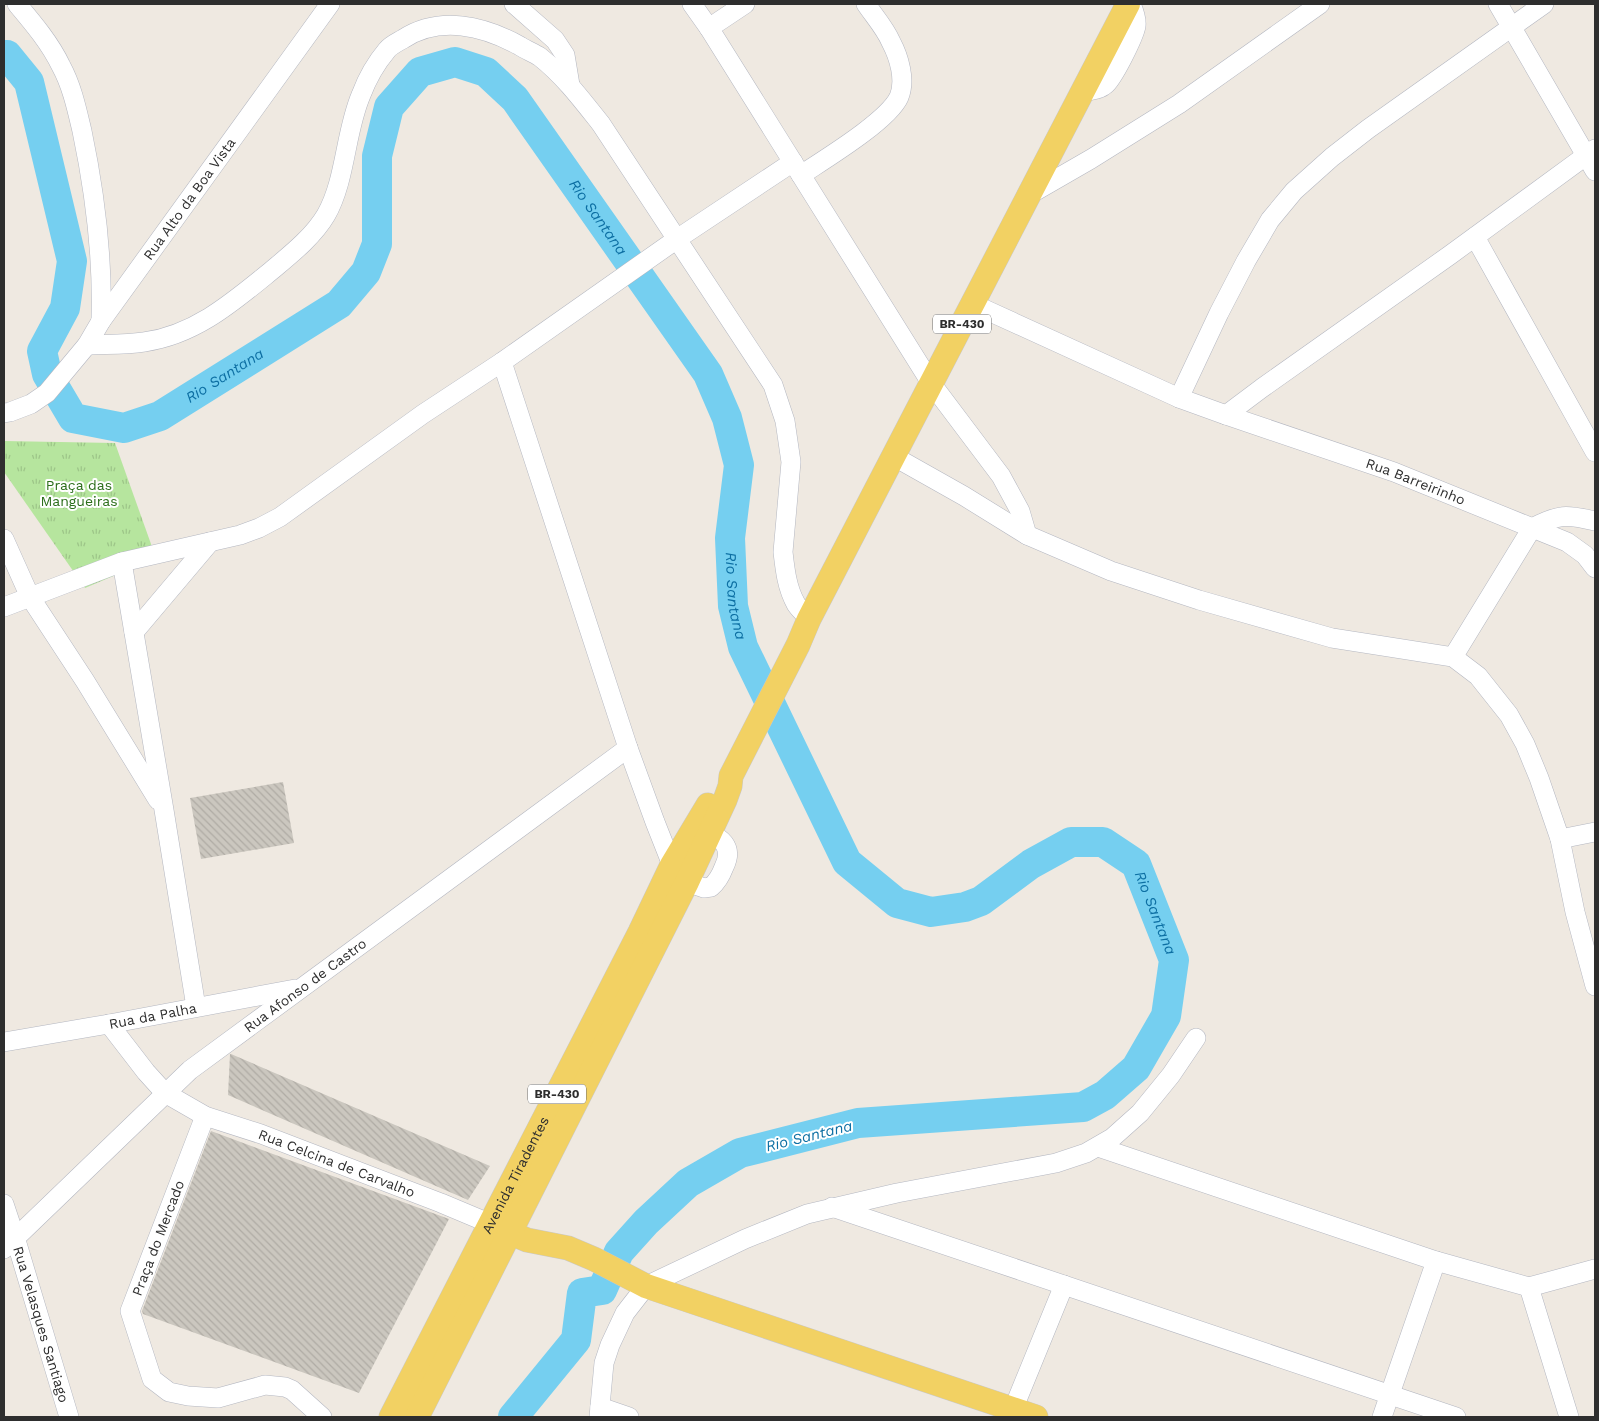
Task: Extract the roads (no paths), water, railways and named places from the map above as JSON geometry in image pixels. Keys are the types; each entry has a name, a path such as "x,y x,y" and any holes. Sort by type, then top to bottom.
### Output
{"main road":[{"name":"BR-430","path":"417,1417 500,1229 703,829 720,788 731,776 893,456 1130,4"},
{"name":"Rua Celcina de Carvalho","path":"500,1229 527,1240 568,1248 646,1286 1011,1413 1036,1417"},
{"name":"Avenida Tiradentes","path":"391,1417 500,1229"}],"street":[{"path":"17,4 39,31 62,66 76,108 90,170 98,234 102,288 101,321"},
{"name":"Rua Alto da Boa Vista","path":"4,413 32,404 47,393 87,345 101,321 330,4"},
{"path":"514,4 555,40 565,55 570,85"},
{"path":"692,4 710,28 931,383 1001,476 1020,511 1027,535"},
{"path":"710,28 745,4"},
{"path":"4,608 122,562 210,542 259,528 280,517 423,414 502,362 677,239 876,123 893,108 900,95 902,79 891,41 866,4"},
{"path":"1032,193 1179,104 1320,4"},
{"path":"1226,415 1475,237 1592,159 1498,4"},
{"path":"1179,398 1246,261 1270,220 1294,191 1332,157 1368,129 1544,4"},
{"path":"87,345 144,342 196,326 218,313 239,297 308,237 326,215 342,168 360,97 372,71 388,49 414,32 447,24 477,28 507,39 539,57 570,85 601,124 773,385 786,421 791,462 783,552 785,567 789,588 796,605 809,619"},
{"path":"1475,237 1595,452"},
{"name":"Rua Barreirinho","path":"973,304 1179,398 1394,472 1567,542 1585,555 1595,568"},
{"path":"502,362 628,748 655,822 680,873 704,888 711,887 720,877 729,854 728,848 722,840 703,829"},
{"path":"893,456 964,496 1027,535 1111,571 1199,600 1332,638 1453,658 1478,676 1509,715 1525,744 1550,808 1560,840 1575,912 1594,977"},
{"path":"1453,658 1532,528 1550,518 1569,515 1595,521"},
{"path":"4,539 30,597 85,680 164,810"},
{"path":"134,632 210,542"},
{"path":"122,562 196,1007"},
{"name":"Rua Afonso de Castro","path":"10,1243 190,1070 628,748"},
{"path":"1560,840 1595,832"},
{"name":"Rua da Palha","path":"4,1042 302,987"},
{"name":"Rua Celcina de Carvalho","path":"109,1024 146,1072 165,1093 205,1116 261,1134 500,1229"},
{"path":"629,1417 600,1412 604,1363 625,1313 646,1286 781,1223 831,1207 1071,1159 1112,1138 1140,1113 1171,1075 1196,1038"},
{"name":"Praça do Mercado","path":"205,1116 130,1311 152,1379 169,1392 188,1396 218,1398 265,1385 285,1387 292,1390 322,1417"},
{"path":"1098,1146 1436,1261 1530,1287 1595,1268"},
{"name":"Rua Velasques Santiago","path":"4,1204 10,1243 69,1417"},
{"path":"831,1207 1456,1417"},
{"path":"1382,1417 1436,1261"},
{"path":"1011,1413 1064,1285"},
{"path":"1530,1287 1569,1417"}],"waterway":[{"name":"Rio Santana","path":"4,55 7,55 29,82 72,261 65,308 42,351 47,374 73,418 124,428 160,416 339,304 366,272 377,244 377,156 389,107 420,72 455,62 486,72 515,99 708,374 727,418 739,465 730,538 733,606 743,647 847,862 897,903 931,912 965,907 981,901 1031,864 1071,842 1103,842 1136,864 1174,960 1166,1016 1136,1068 1105,1095 1083,1107 858,1123 740,1153 688,1183 646,1222 619,1252 602,1290 582,1293 576,1340 513,1417"}],"park label":[{"name":"Praça das Mangueiras","path":"79,494"}]}
